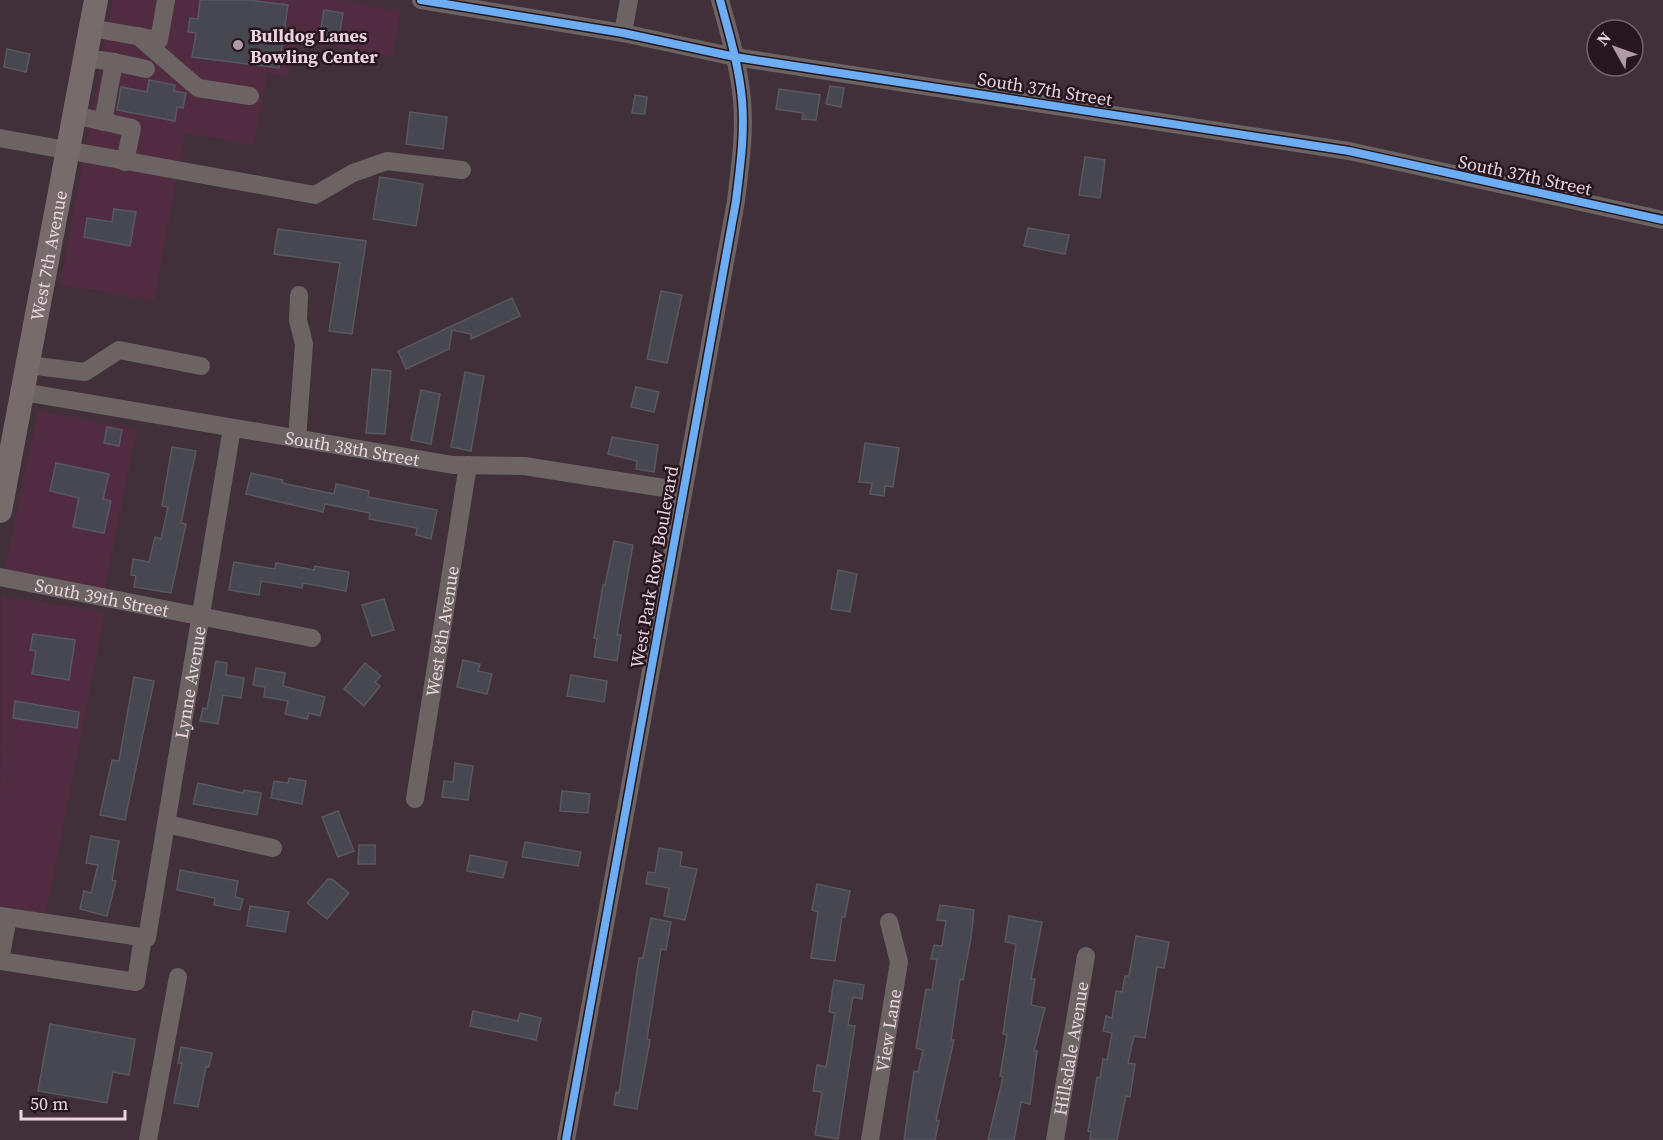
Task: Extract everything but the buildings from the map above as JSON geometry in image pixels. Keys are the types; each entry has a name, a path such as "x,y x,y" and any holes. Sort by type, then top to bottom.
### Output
{"main road":[{"name":"West 7th Avenue","path":"0,511 96,0"}],"street":[{"path":"90,28 159,40 166,0"},
{"name":"South 37th Street","path":"421,0 623,33 735,57 1349,151 1663,220"},
{"path":"623,33 629,0"},
{"name":"West Park Row Boulevard","path":"566,1140 736,201 743,144 742,99 735,57 720,0"},
{"path":"138,36 198,88 250,96"},
{"path":"85,58 146,69"},
{"path":"103,122 114,62"},
{"path":"74,115 132,128 125,162"},
{"path":"0,138 67,152 315,195 353,173 387,161 462,170"},
{"path":"297,439 304,344 298,320 299,296"},
{"path":"28,365 85,372 119,350 201,366"},
{"name":"South 38th Street","path":"23,392 453,465 524,466 683,491"},
{"name":"Lynne Avenue","path":"0,960 136,982 167,824 232,428"},
{"name":"West 8th Avenue","path":"415,799 468,465"},
{"name":"South 39th Street","path":"0,578 202,615 312,638"},
{"path":"167,824 273,848"},
{"path":"0,960 4,916 145,937"},
{"name":"View Lane","path":"870,1140 899,962 889,922"},
{"name":"Hillsdale Avenue","path":"1056,1140 1086,956"},
{"path":"148,1140 178,977"}],"shaded area":[{"path":"113,0 340,0 401,11 393,57 295,40 288,77 267,74 254,145 185,133 154,301 60,284"},
{"path":"38,410 137,429 104,593 4,573"},
{"path":"1,596 105,612 46,915 0,909"}],"cycle path":[{"path":"421,0 623,33 735,57 1349,151 1663,220"},
{"path":"566,1140 736,201 742,138 741,87 720,0"}],"place":[{"name":"Bulldog Lanes Bowling Center","path":"238,45"}]}
